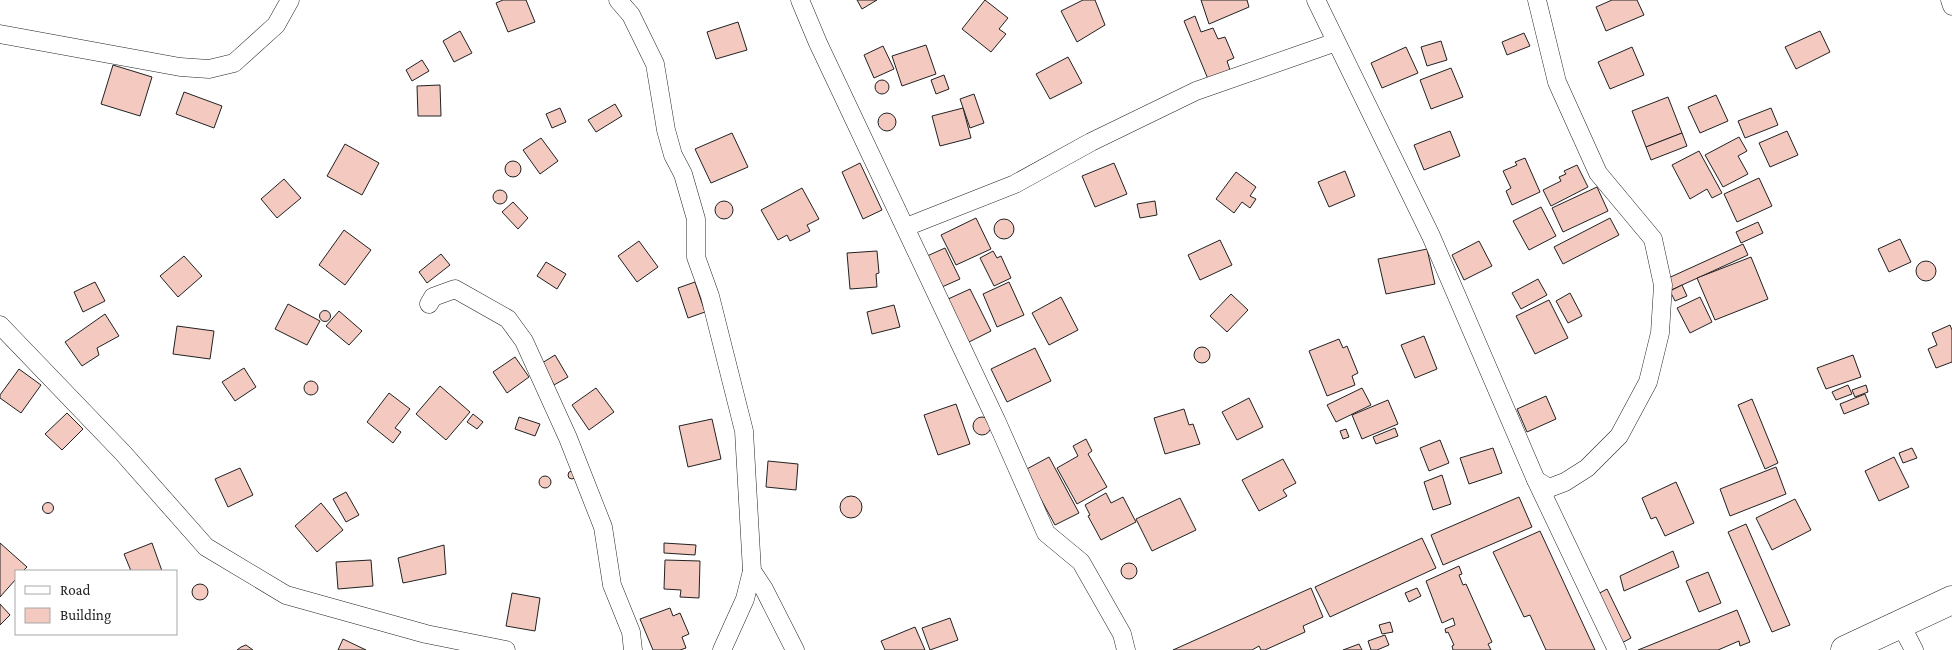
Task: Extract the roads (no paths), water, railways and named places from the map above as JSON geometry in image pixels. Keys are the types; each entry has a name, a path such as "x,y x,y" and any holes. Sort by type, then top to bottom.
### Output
{"highway":[{"path":"1845,650 1952,600"}],"street":[{"path":"0,34 180,67 209,69 234,63 276,25 290,0"},
{"path":"618,0 631,15 655,64 666,130 673,155 683,174 693,204 696,219 696,257 710,296 744,431 752,571 745,599 722,650"},
{"path":"800,0 818,43 906,227 1046,532 1081,562 1122,634 1126,650"},
{"path":"1316,0 1431,236 1536,480 1617,650"},
{"path":"1536,480 1549,488 1565,482 1587,468 1619,436 1648,382 1660,333 1663,285 1652,239 1598,173 1557,82 1537,0"},
{"path":"1950,0 1952,6"},
{"path":"906,227 1015,184 1091,142 1196,91 1336,42"},
{"path":"429,304 433,297 455,289 508,319 524,341 568,438 603,527 612,585 631,632 633,650"},
{"path":"0,325 123,453 206,547 286,595 426,634 506,650"},
{"path":"752,571 764,589 795,650"},
{"path":"1901,625 1914,650"}]}
